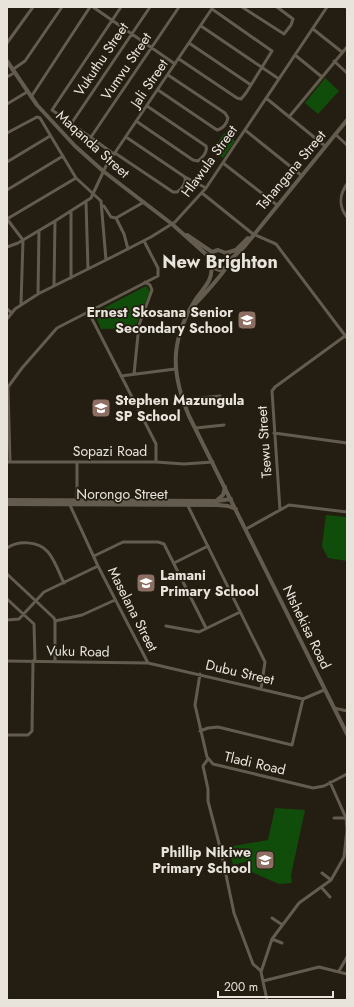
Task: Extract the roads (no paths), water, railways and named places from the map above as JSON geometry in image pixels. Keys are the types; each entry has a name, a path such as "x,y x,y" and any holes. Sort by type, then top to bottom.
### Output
{"street":[{"path":"7,43 32,7"},
{"path":"7,77 25,61 62,7"},
{"path":"31,97 91,7 176,64"},
{"path":"121,7 52,109 53,112 173,192 178,192 181,189 186,181 185,177"},
{"name":"Vukuthu Street","path":"71,124 150,7"},
{"name":"Vumvu Street","path":"91,137 179,7"},
{"path":"242,7 284,34 291,25 293,19 277,7"},
{"name":"Hlawula Street","path":"7,319 10,314 21,304 38,294 144,241 172,224 206,188 327,7"},
{"path":"179,59 237,98 242,98 272,54 271,49 212,8"},
{"name":"Jali Street","path":"7,247 39,231 71,212 86,202 93,194 103,171 176,64 212,8"},
{"path":"201,26 278,79"},
{"path":"313,29 342,52"},
{"path":"189,43 251,85"},
{"path":"289,117 347,47"},
{"path":"295,55 322,77"},
{"name":"Maqanda Street","path":"7,61 27,92 59,130 103,171 172,224 209,257"},
{"path":"334,61 347,73"},
{"path":"158,90 217,130 221,129 226,124 228,118 225,113 168,75"},
{"path":"7,104 27,92"},
{"path":"266,98 325,146"},
{"path":"136,121 194,160 198,161 202,158 206,151 206,146 147,106"},
{"path":"7,133 37,117 76,178 100,200 102,206 106,260"},
{"name":"Tshangana Street","path":"229,261 244,247 347,120"},
{"path":"245,130 301,175"},
{"path":"335,134 347,145"},
{"path":"7,162 50,136"},
{"path":"126,137 185,177 206,188"},
{"path":"7,190 63,156"},
{"path":"223,163 277,205"},
{"path":"21,304 22,240 7,219 76,178"},
{"path":"347,184 340,200 342,210 347,218"},
{"path":"202,193 253,234 273,242 280,248 346,337"},
{"path":"86,202 88,269"},
{"path":"116,218 144,202"},
{"path":"102,206 104,206 112,217 116,218 124,234 128,249"},
{"path":"71,212 71,278"},
{"path":"54,286 55,221"},
{"name":"Maqanda Street","path":"178,230 212,252"},
{"path":"38,294 39,231"},
{"name":"Tshangana Street","path":"226,253 236,250 253,234"},
{"path":"9,462 8,387 52,332 145,282 156,278 159,274 158,268 144,241"},
{"path":"218,250 226,253 229,261 225,268 191,308 212,276 209,262 209,257 212,252 218,250"},
{"path":"211,268 219,270 225,268"},
{"path":"134,374 138,330 142,314 152,290 150,285 145,282"},
{"name":"Ntshekisa Road","path":"191,308 178,339 175,369 178,386 183,401 347,734"},
{"path":"7,309 10,314"},
{"path":"88,312 156,444 156,462"},
{"name":"Tsewu Street","path":"280,510 272,394 274,389 346,337"},
{"path":"121,376 175,369"},
{"path":"183,401 220,396"},
{"path":"196,428 224,424"},
{"path":"274,433 347,443"},
{"name":"Sopazi Road","path":"9,462 156,462 184,464 213,462"},
{"path":"77,462 77,503"},
{"path":"216,501 223,495 225,487"},
{"name":"Norongo Street","path":"77,503 216,501 231,499"},
{"name":"Norongo Street","path":"7,500 69,503"},
{"name":"Maselana Street","path":"69,503 98,566 148,663"},
{"name":"Norongo Street","path":"7,504 188,504 226,505 236,509"},
{"path":"188,504 265,664 261,689"},
{"path":"246,529 292,505 347,512"},
{"name":"Maselana Street","path":"94,556 122,542 159,542 166,546 206,628"},
{"path":"7,548 16,543 30,543 47,550 64,583"},
{"path":"174,563 208,546"},
{"name":"Maselana Street","path":"24,615 35,600 46,591 98,566"},
{"path":"7,574 56,621 55,661"},
{"path":"7,599 35,626 32,731 28,735 7,735"},
{"path":"56,621 82,615 115,600"},
{"path":"166,626 199,632 240,612"},
{"path":"7,620 19,619 24,615"},
{"name":"Vuku Road","path":"7,661 148,663"},
{"name":"Dubu Street","path":"148,663 303,699"},
{"path":"200,674 195,705 200,731"},
{"path":"303,699 324,690"},
{"name":"Tladi Road","path":"303,699 292,745 218,727 208,728 200,731 208,759 217,766 310,788 319,788 347,774"},
{"path":"334,708 347,711"},
{"path":"208,759 203,766 208,789 208,801 221,851 234,913 253,964 261,971"},
{"path":"267,1000 261,971 272,938 281,924 299,903 322,888 331,880 344,857 347,830 346,818 330,782"},
{"path":"334,818 346,818"},
{"path":"322,873 331,880"},
{"path":"322,888 330,897"},
{"path":"272,918 281,924"},
{"path":"272,938 282,943"},
{"path":"339,971 347,956"},
{"path":"263,981 319,967 347,974"}],"place":[{"name":"Ernest Skosana Senior Secondary School","path":"247,320"},
{"name":"Stephen Mazungula SP School","path":"101,408"},
{"name":"Lamani Primary School","path":"146,583"},
{"name":"Phillip Nikiwe Primary School","path":"265,860"}],"district":[{"name":"New Brighton","path":"220,262"}]}
